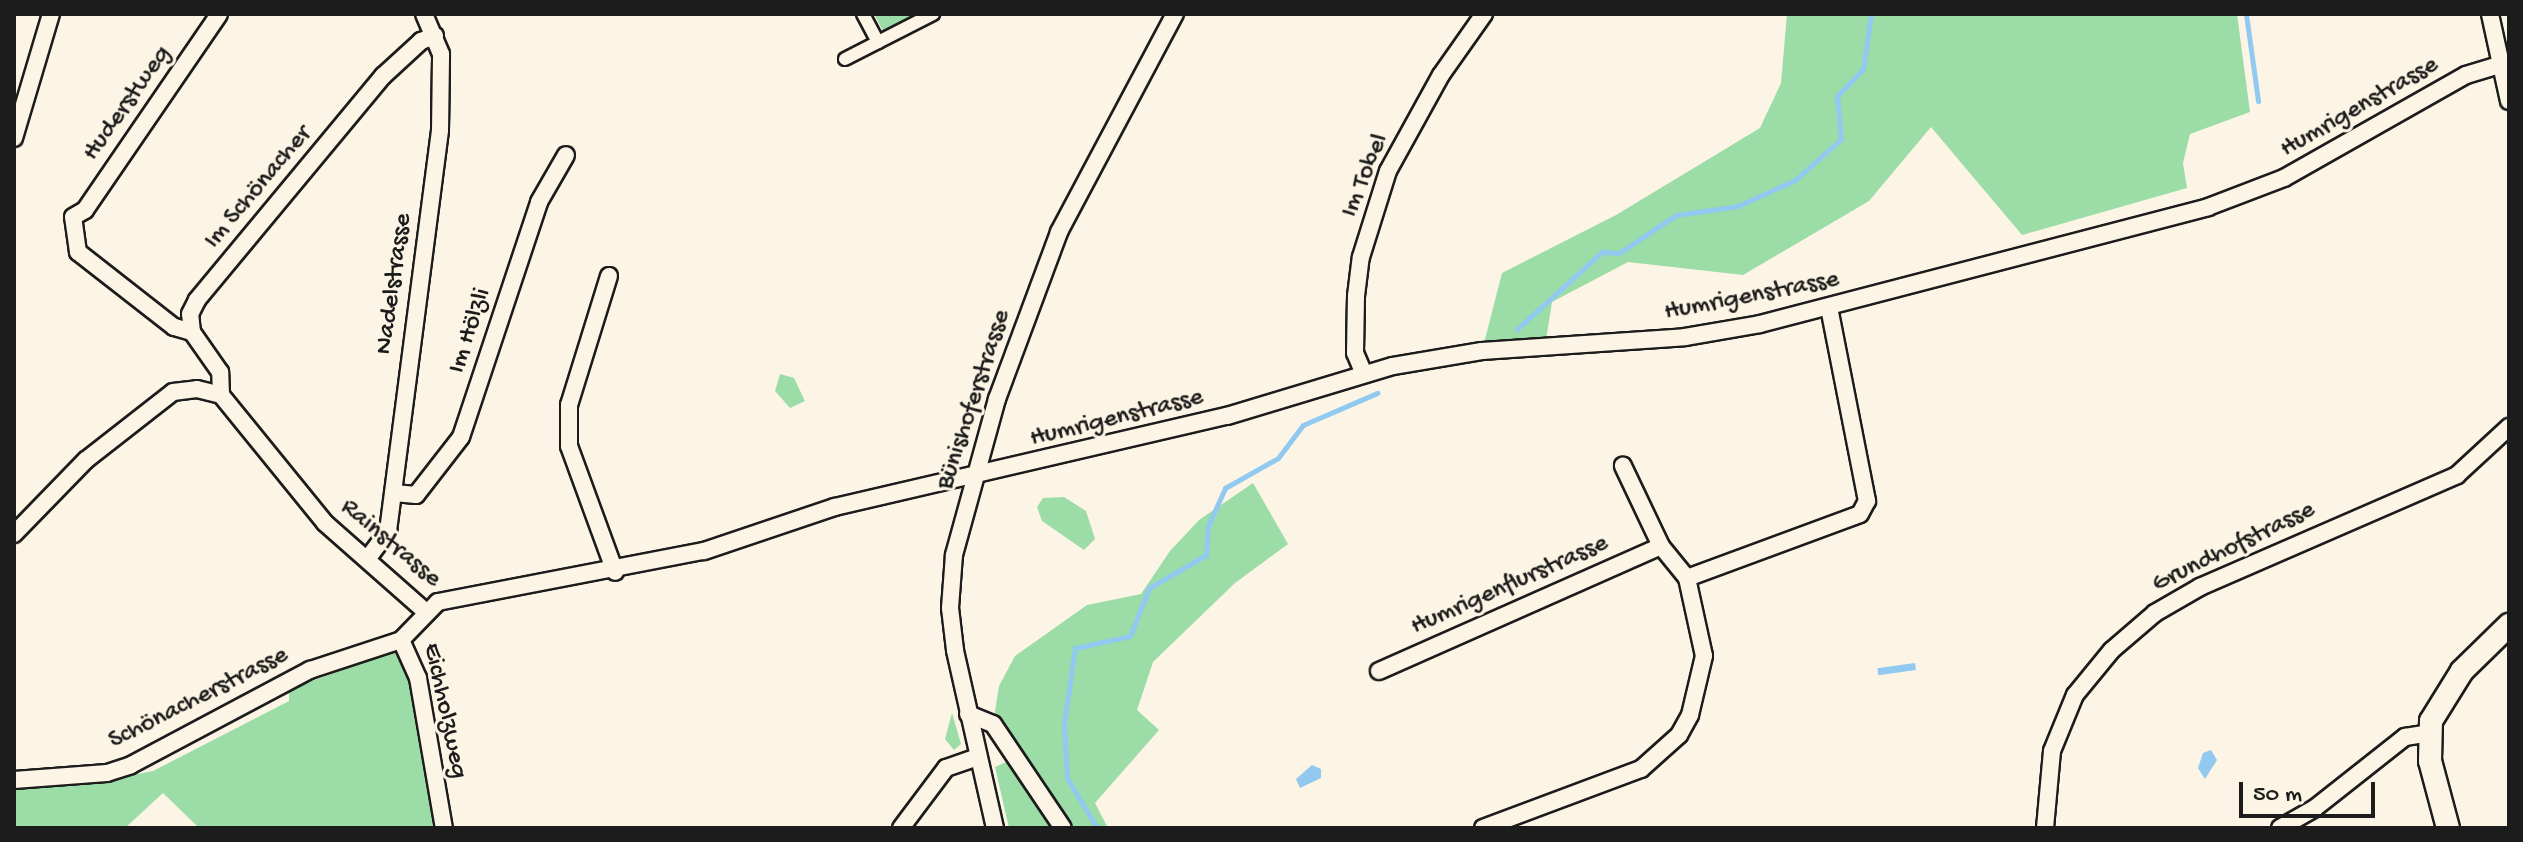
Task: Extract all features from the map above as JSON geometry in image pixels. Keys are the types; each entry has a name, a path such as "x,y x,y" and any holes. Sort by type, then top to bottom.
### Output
{"main road":[{"path":"2448,828 2430,761 2429,733 2448,690 2509,625"}],"street":[{"path":"14,138 51,14"},
{"name":"Huderstweg","path":"192,332 174,327 78,252 73,217 85,210 219,14"},
{"name":"Nadelstrasse","path":"368,558 388,531 440,130 443,73 435,36 424,14"},
{"path":"863,14 878,42"},
{"path":"845,59 932,14"},
{"name":"Bünishoferstrasse","path":"995,828 968,714 950,608 954,555 973,475 1059,232 1175,14"},
{"name":"Im Tobel","path":"1364,374 1355,353 1356,296 1361,257 1388,171 1441,75 1484,14"},
{"path":"2490,14 2505,63 2509,101"},
{"name":"Im Schönacher","path":"192,332 190,314 197,300 383,76 421,41 435,36"},
{"name":"Humrigenstrasse","path":"973,475 1035,465 1227,416 1364,374 1482,351 1685,337 1829,308 2208,207 2284,178 2466,75 2505,63"},
{"name":"Im Hölzli","path":"394,493 416,495 461,437 539,202 566,155"},
{"path":"609,276 569,405 569,446 615,572"},
{"path":"1687,578 1860,514 1867,501 1829,308"},
{"path":"14,534 86,460 173,392 197,389 221,395 220,372 192,332"},
{"name":"Rainstrasse","path":"221,395 325,523 426,612 438,602 615,572 704,551 835,507 973,475"},
{"name":"Grundhofstrasse","path":"2045,828 2052,751 2075,695 2112,650 2155,613 2200,587 2457,475 2509,427"},
{"path":"1483,828 1641,769 1679,735 1697,695 1704,656 1687,578 1661,546 1623,466"},
{"name":"Humrigenflurstrasse","path":"1379,671 1661,546"},
{"name":"Eichholzweg","path":"426,612 401,640 418,678 444,828"},
{"name":"Schönacherstrasse","path":"14,780 107,773 131,765 320,665 401,640"},
{"path":"968,714 993,724 1063,828"},
{"path":"2280,828 2315,808 2405,737 2429,733"},
{"path":"901,828 946,768 978,757"}],"green space":[{"path":"874,14 912,14 913,16 883,31"},
{"path":"1787,14 2237,14 2250,112 2190,134 2183,163 2187,188 2022,235 1931,127 1869,201 1743,275 1628,262 1552,302 1545,346 1482,351 1502,273 1616,215 1760,128 1781,83"},
{"path":"780,374 794,378 805,401 790,408 775,391"},
{"path":"1253,483 1288,544 1235,583 1153,662 1137,710 1159,730 1095,803 1108,828 1009,828 995,767 1015,758 993,724 999,686 1015,656 1087,605 1141,594 1170,551 1199,520"},
{"path":"1064,497 1086,511 1095,539 1084,550 1042,521 1037,507 1043,498"},
{"path":"394,652 408,665 438,828 199,828 163,793 125,828 14,828 14,785 103,781 153,771 289,701 289,689"},
{"path":"952,713 961,744 954,750 945,739"}],"water":[{"path":"1915,663 1916,670 1878,675 1877,668"},
{"path":"2211,750 2217,760 2205,779 2198,768 2203,753"},
{"path":"1312,765 1321,769 1321,778 1300,788 1296,779"}],"waterway":[{"path":"1517,329 1602,252 1619,253 1676,215 1738,206 1795,180 1841,139 1837,96 1863,69 1871,14"},
{"path":"2246,14 2258,101"},
{"path":"1097,828 1067,778 1064,724 1075,648 1130,636 1149,588 1206,555 1208,526 1225,488 1278,458 1303,425 1377,393"}]}
